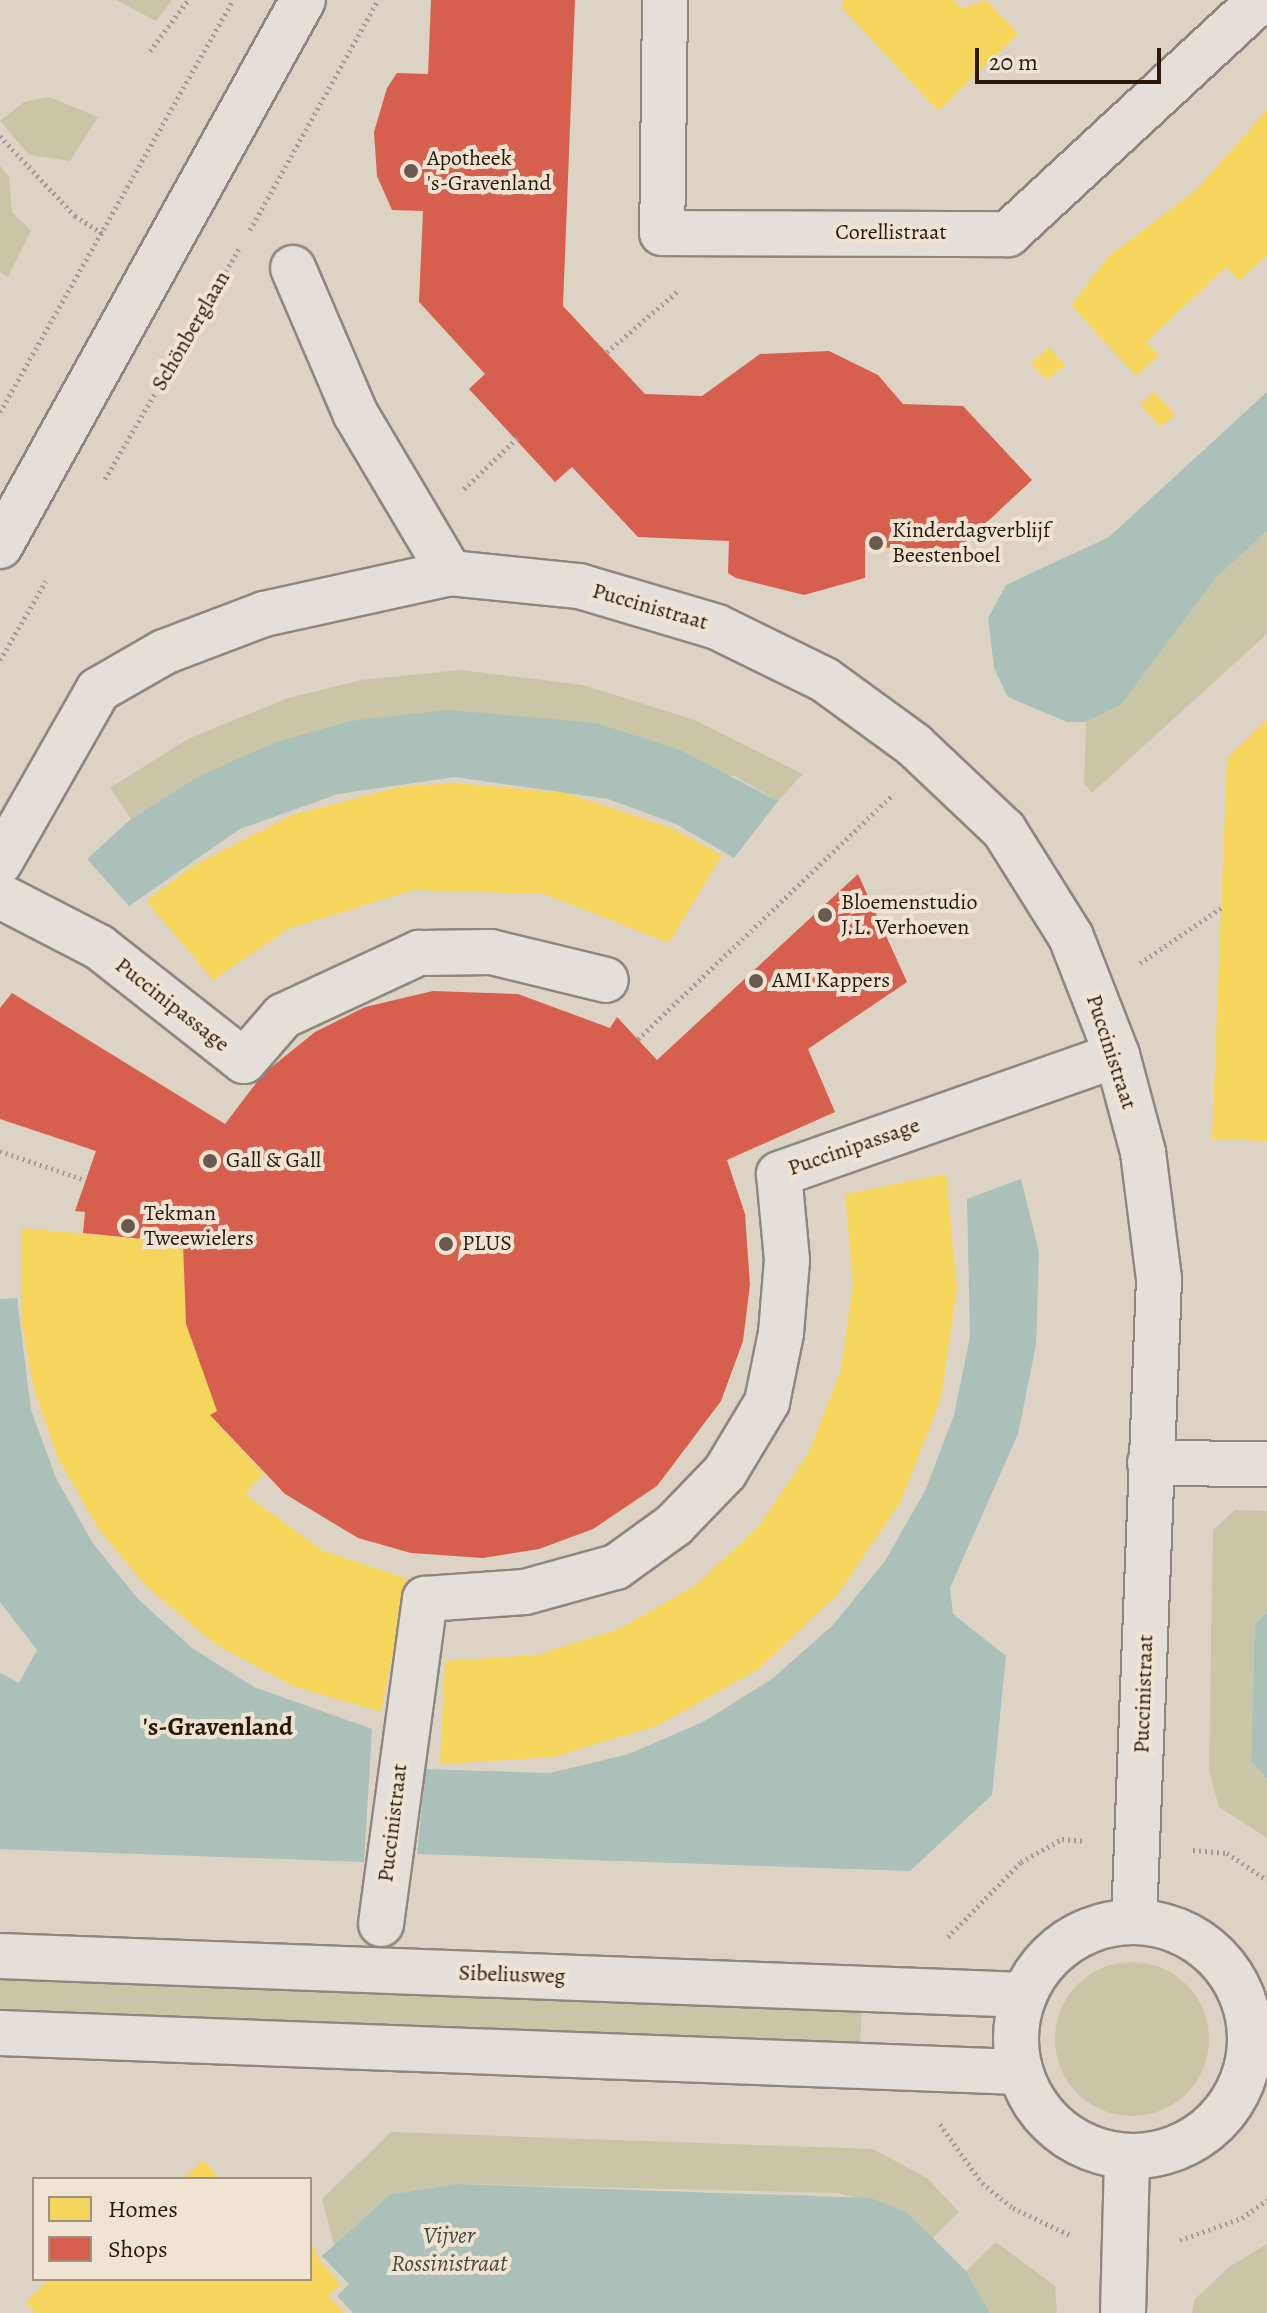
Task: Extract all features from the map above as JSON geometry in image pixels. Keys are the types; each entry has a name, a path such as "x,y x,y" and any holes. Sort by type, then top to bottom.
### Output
{"street":[{"path":"0,546 303,0"},
{"name":"Corellistraat","path":"665,1 662,233 1008,234 1261,0"},
{"path":"293,268 355,413 426,526 450,573"},
{"name":"Puccinistraat","path":"0,862 98,690 164,652 264,614 450,573 579,586 717,627 825,680 929,760 1004,830 1071,937 1117,1055 1143,1152 1159,1279 1134,1921"},
{"name":"Puccinipassage","path":"0,896 99,947 244,1061 283,1016 419,953 491,952 606,980"},
{"name":"Puccinipassage","path":"405,1721 425,1599 525,1592 616,1567 674,1525 725,1472 767,1402 781,1333 787,1260 779,1174 1117,1055"},
{"path":"1150,1463 1267,1464"},
{"name":"Puccinistraat","path":"381,1924 405,1721"},
{"path":"1134,1921 1202,1944 1256,2003 1250,2046 1253,2089 1200,2136 1161,2153 1127,2156 1061,2132 1035,2105 1019,2072 1015,2025 1024,1995 1067,1941 1134,1921"},
{"name":"Sibeliusweg","path":"0,1956 1024,1995"},
{"path":"0,2033 1019,2072"},
{"path":"1123,2313 1127,2156"}],"path":[{"path":"150,51 188,0"},
{"path":"0,412 233,0"},
{"name":"Schönberglaan","path":"102,484 378,0"},
{"path":"0,136 75,216 103,234"},
{"path":"426,526 517,438"},
{"path":"0,660 55,565"},
{"path":"638,1039 929,760"},
{"path":"1093,995 1221,908"},
{"path":"0,1151 85,1180"}],"shaded area":[{"path":"116,0 172,0 156,21"},
{"path":"49,97 98,117 70,161 29,155 0,121 24,102"},
{"path":"0,166 9,176 12,212 31,231 8,277 0,272"},
{"path":"1267,531 1267,634 1092,793 1084,783 1086,722 1122,704 1216,578"},
{"path":"461,670 583,685 695,720 803,774 778,801 735,776 197,777 131,819 110,788 188,739 288,698 361,680"},
{"path":"1235,1510 1267,1511 1267,1613 1255,1623 1251,1761 1267,1778 1267,1838 1219,1807 1209,1771 1213,1530"},
{"path":"1132,1962 1162,1968 1187,1984 1203,2009 1209,2039 1203,2069 1187,2094 1162,2110 1132,2116 1102,2110 1077,2094 1061,2069 1055,2039 1061,2009 1077,1984 1102,1968"},
{"path":"0,1974 862,2008 860,2047 0,2015"},
{"path":"391,2132 873,2149 927,2178 959,2212 933,2238 906,2212 838,2193 456,2184 389,2195 334,2245 322,2199"},
{"path":"996,2242 1055,2286 1057,2313 990,2313 966,2271"},
{"path":"1267,2244 1267,2313 1192,2313 1194,2300 1229,2267"}],"water":[{"path":"1267,392 1267,531 1216,578 1122,704 1086,722 1067,722 1008,697 994,668 988,618 1006,585 1109,537"},
{"path":"449,710 596,723 680,750 778,801 734,858 676,824 608,799 455,777 338,794 240,829 129,906 87,859 131,819 197,777 276,742 351,721"},
{"path":"1021,1179 1039,1252 1036,1345 1018,1434 950,1588 953,1614 1006,1656 992,1795 910,1871 417,1854 426,1769 550,1773 629,1754 703,1722 772,1679 833,1625 885,1561 925,1491 954,1415 970,1337 967,1199"},
{"path":"17,1298 31,1410 56,1478 92,1542 138,1599 192,1648 254,1687 372,1729 364,1862 0,1849 0,1673 19,1683 37,1650 0,1602 0,1299"},
{"path":"1267,1613 1267,1778 1251,1761 1255,1623"},
{"name":"Vijver Rossinistraat","path":"456,2184 871,2198 906,2212 933,2238 966,2271 990,2313 353,2313 337,2296 349,2284 322,2256 389,2195"}],"building: Homes":[{"path":"843,0 954,0 962,8 986,0 1018,34 938,111 842,8"},
{"path":"1267,110 1267,255 1239,281 1226,267 1146,342 1159,355 1136,376 1071,305 1108,257 1196,190"},
{"path":"1049,347 1065,365 1047,380 1031,363"},
{"path":"1154,392 1175,415 1161,427 1140,405"},
{"path":"1267,720 1267,1141 1212,1139 1227,758"},
{"path":"455,783 566,793 671,828 722,855 669,943 544,894 413,890 288,929 213,980 146,901 193,866 292,815 399,787"},
{"path":"946,1174 957,1288 941,1398 901,1501 838,1594 757,1670 659,1725 553,1757 440,1764 445,1661 536,1655 619,1629 696,1585 759,1526 809,1452 841,1370 853,1284 845,1194"},
{"path":"21,1228 183,1243 186,1324 217,1411 210,1415 264,1474 245,1494 322,1550 408,1579 381,1712 293,1686 215,1644 146,1586 100,1531 58,1458 34,1390 21,1319"},
{"path":"203,2160 218,2177 185,2177"},
{"path":"312,2242 318,2259 341,2284 328,2296 345,2313 36,2313 26,2302 48,2281 312,2281"}],"building: Shops":[{"path":"431,0 575,0 563,306 645,394 702,396 760,354 829,351 878,375 903,404 963,406 1032,480 957,550 865,547 865,578 804,595 736,578 728,573 729,541 638,537 572,467 555,482 469,389 485,374 419,302 423,211 392,210 377,176 374,132 387,88 397,73 428,74"},
{"path":"858,874 907,982 808,1049 835,1112 727,1160 745,1214 750,1285 743,1341 721,1401 657,1486 593,1529 539,1549 483,1558 411,1553 358,1538 285,1494 210,1415 217,1411 186,1324 183,1243 83,1233 85,1212 75,1211 96,1151 0,1119 0,1008 12,993 225,1124 263,1074 315,1032 365,1007 433,991 518,994 610,1028 617,1017 657,1060"}],"place":[{"name":"Apotheek 's-Gravenland","path":"411,171"},
{"name":"Kinderdagverblijf Beestenboel","path":"876,543"},
{"name":"Bloemenstudio J.L. Verhoeven","path":"825,915"},
{"name":"AMI Kappers","path":"756,981"},
{"name":"Gall & Gall","path":"210,1161"},
{"name":"Tekman Tweewielers","path":"128,1226"},
{"name":"PLUS","path":"446,1244"}],"district":[{"name":"'s-Gravenland","path":"218,1727"}]}
